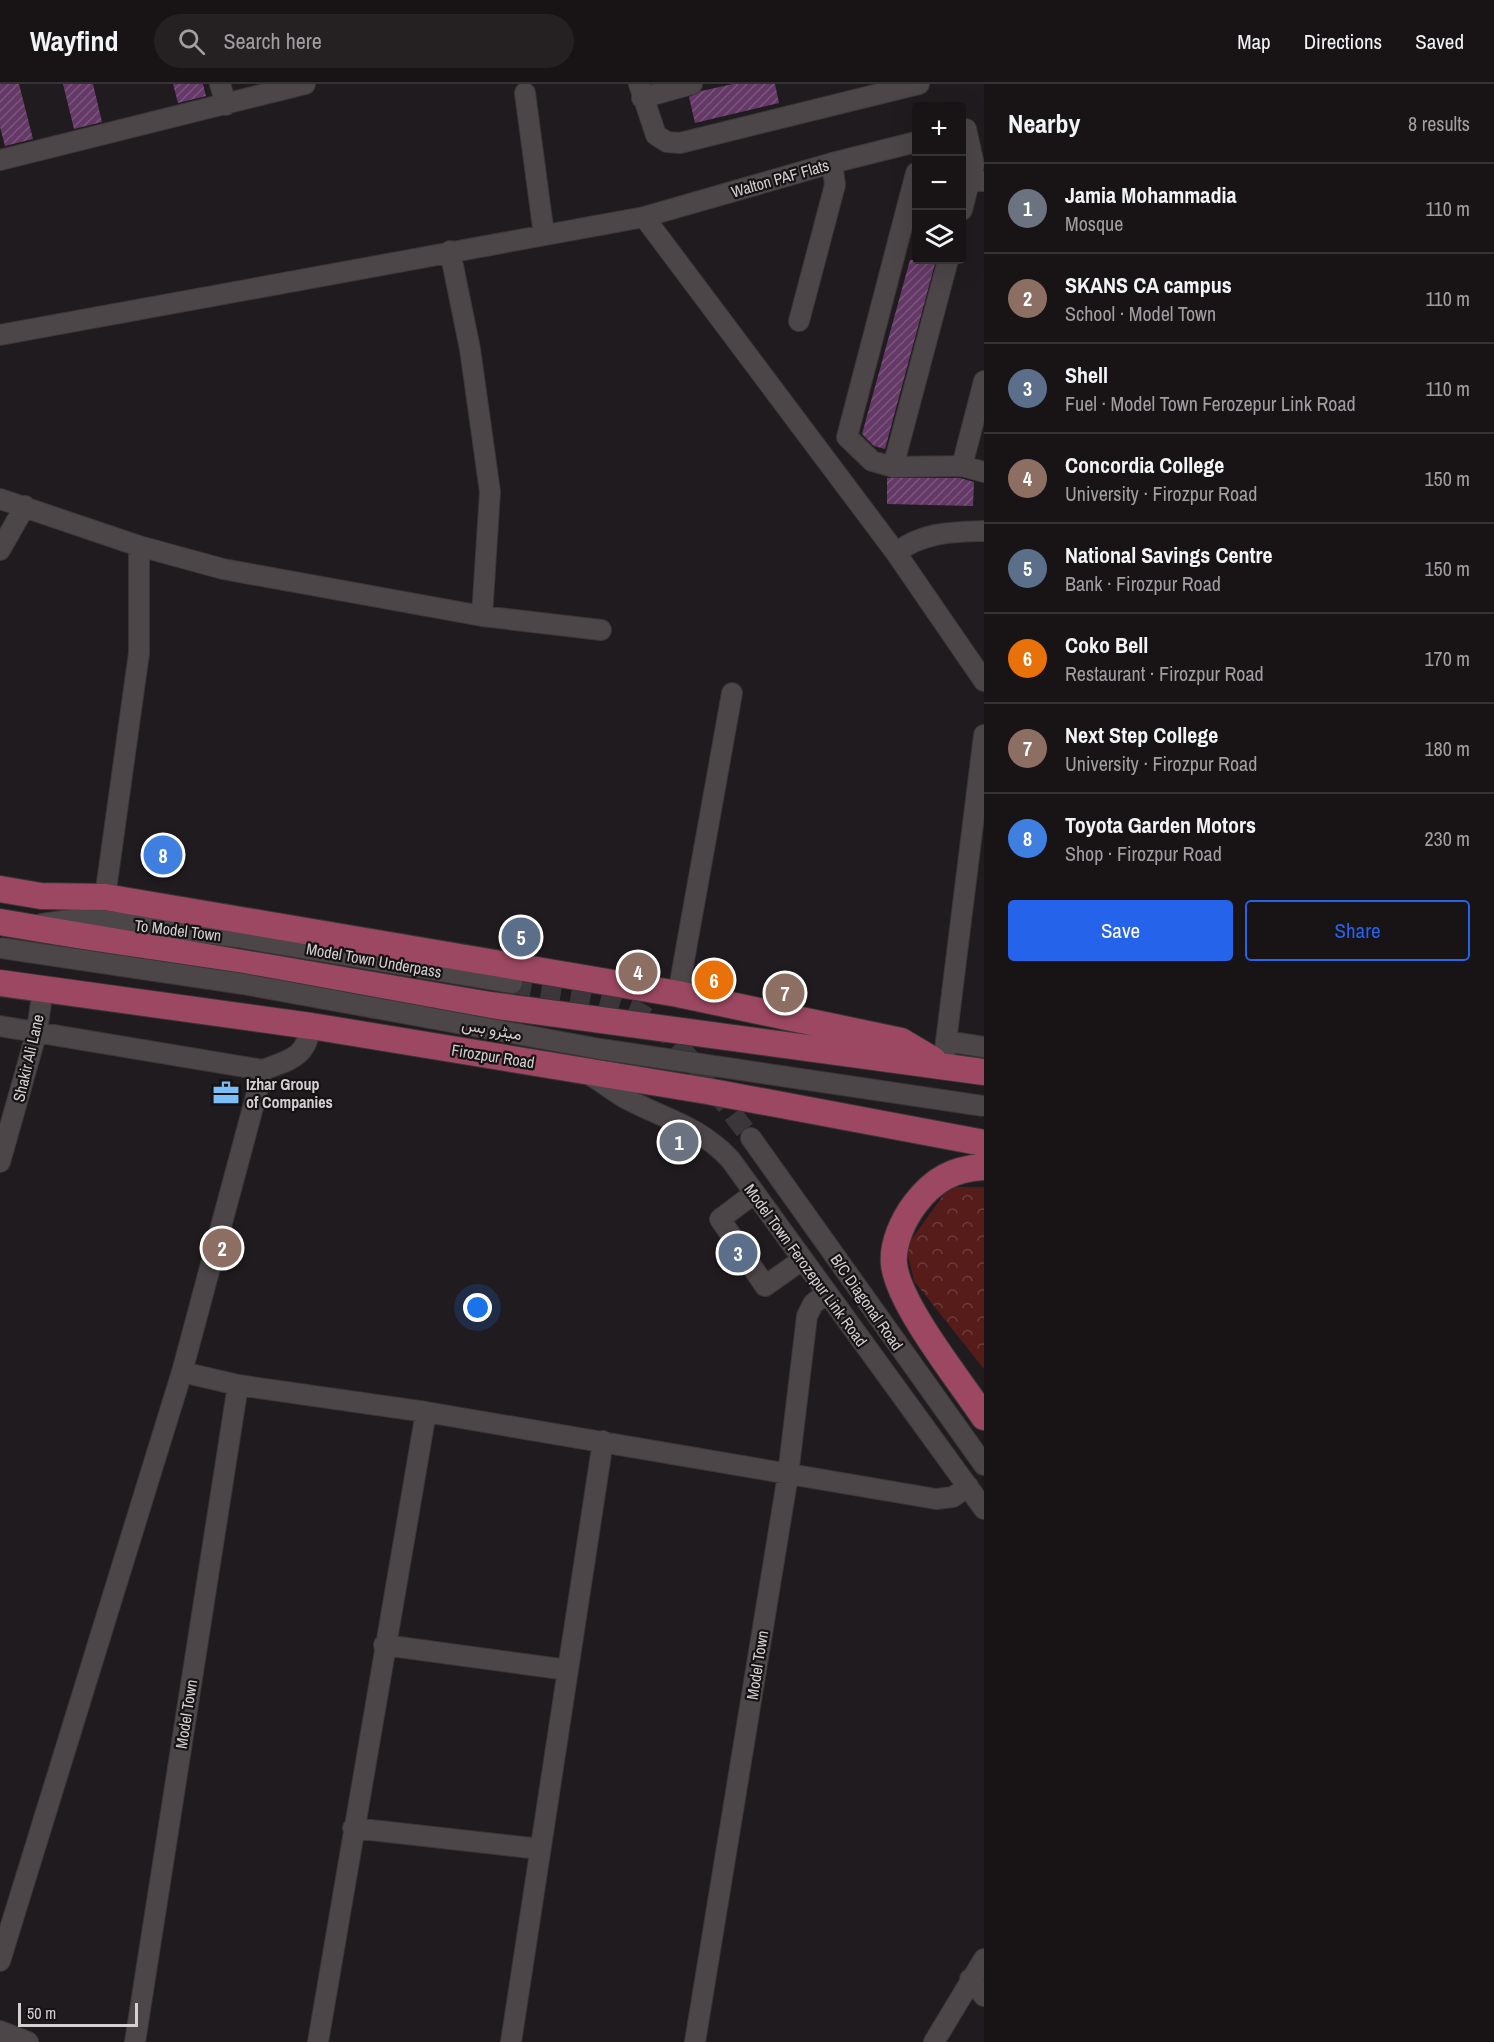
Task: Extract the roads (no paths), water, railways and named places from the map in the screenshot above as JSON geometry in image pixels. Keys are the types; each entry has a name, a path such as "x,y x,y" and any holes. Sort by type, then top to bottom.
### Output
{"main road":[{"path":"0,889 41,896 105,897 678,994 902,1041 943,1066"},
{"path":"0,922 490,1005 984,1072"},
{"name":"Firozpur Road","path":"0,983 311,1026 584,1071 984,1143"},
{"path":"984,1167 968,1168 942,1176 925,1191 910,1211 899,1233 893,1263 901,1293 984,1418"}],"street":[{"path":"220,84 226,105"},
{"path":"0,160 226,105 282,87 305,84"},
{"path":"692,84 640,91 656,135 667,142 680,143 919,84"},
{"path":"525,93 544,235"},
{"path":"966,198 974,165 970,129"},
{"name":"Walton PAF Flats","path":"0,335 644,217 832,163 912,143"},
{"path":"799,321 835,185 832,163"},
{"path":"912,188 847,437 872,461 893,467 962,466 984,471"},
{"path":"644,217 896,553 984,681"},
{"path":"450,251 470,349 490,492 482,616"},
{"path":"893,467 947,264"},
{"path":"962,466 984,381"},
{"path":"0,499 140,546 223,569 482,616 602,630"},
{"path":"0,550 25,506"},
{"path":"896,553 921,538 943,533 984,531"},
{"path":"105,897 139,653 140,546"},
{"path":"678,994 732,693"},
{"path":"943,1066 984,735"},
{"name":"To Model Town","path":"41,896 201,925 237,937"},
{"name":"To Model Town","path":"27,926 83,918 237,937"},
{"name":"Model Town Underpass","path":"237,937 512,983"},
{"name":"میٹرو بس","path":"0,948 243,984 600,1049 984,1106"},
{"name":"Shakir Ali Lane","path":"0,1162 38,1031 43,988"},
{"path":"0,1026 263,1070 298,1055 308,1041 311,1026"},
{"path":"946,1041 984,1047"},
{"path":"0,1961 182,1372 263,1070"},
{"name":"Model Town Ferozepur Link Road","path":"584,1071 626,1098 663,1113 709,1139 730,1159 984,1509"},
{"name":"B/C Diagonal Road","path":"751,1138 984,1465"},
{"path":"755,1193 720,1220 765,1286 802,1260"},
{"name":"Model Town","path":"695,2042 788,1475 807,1316 813,1304 826,1293"},
{"path":"182,1372 238,1385 426,1412 788,1475 936,1498 953,1497 968,1486"},
{"name":"Model Town","path":"135,2042 238,1385"},
{"path":"318,2042 384,1645 426,1412"},
{"path":"511,2042 603,1441"},
{"path":"384,1645 568,1670"},
{"path":"353,1828 540,1849"},
{"path":"934,2042 984,1959"},
{"path":"970,1979 984,1996"},
{"path":"0,2031 28,2042"}],"tunnel":[{"path":"512,983 576,993 608,1001 638,1012 653,1021 683,1051 751,1138"}],"place":[{"name":"Toyota Garden Motors","path":"163,855"},
{"name":"National Savings Centre","path":"521,937"},
{"name":"Concordia College","path":"638,972"},
{"name":"Coko Bell","path":"714,980"},
{"name":"Next Step College","path":"785,993"},
{"name":"Izhar Group of Companies","path":"226,1093"},
{"name":"Jamia Mohammadia","path":"679,1142"},
{"name":"SKANS CA campus","path":"222,1248"},
{"name":"Shell","path":"738,1253"}]}
